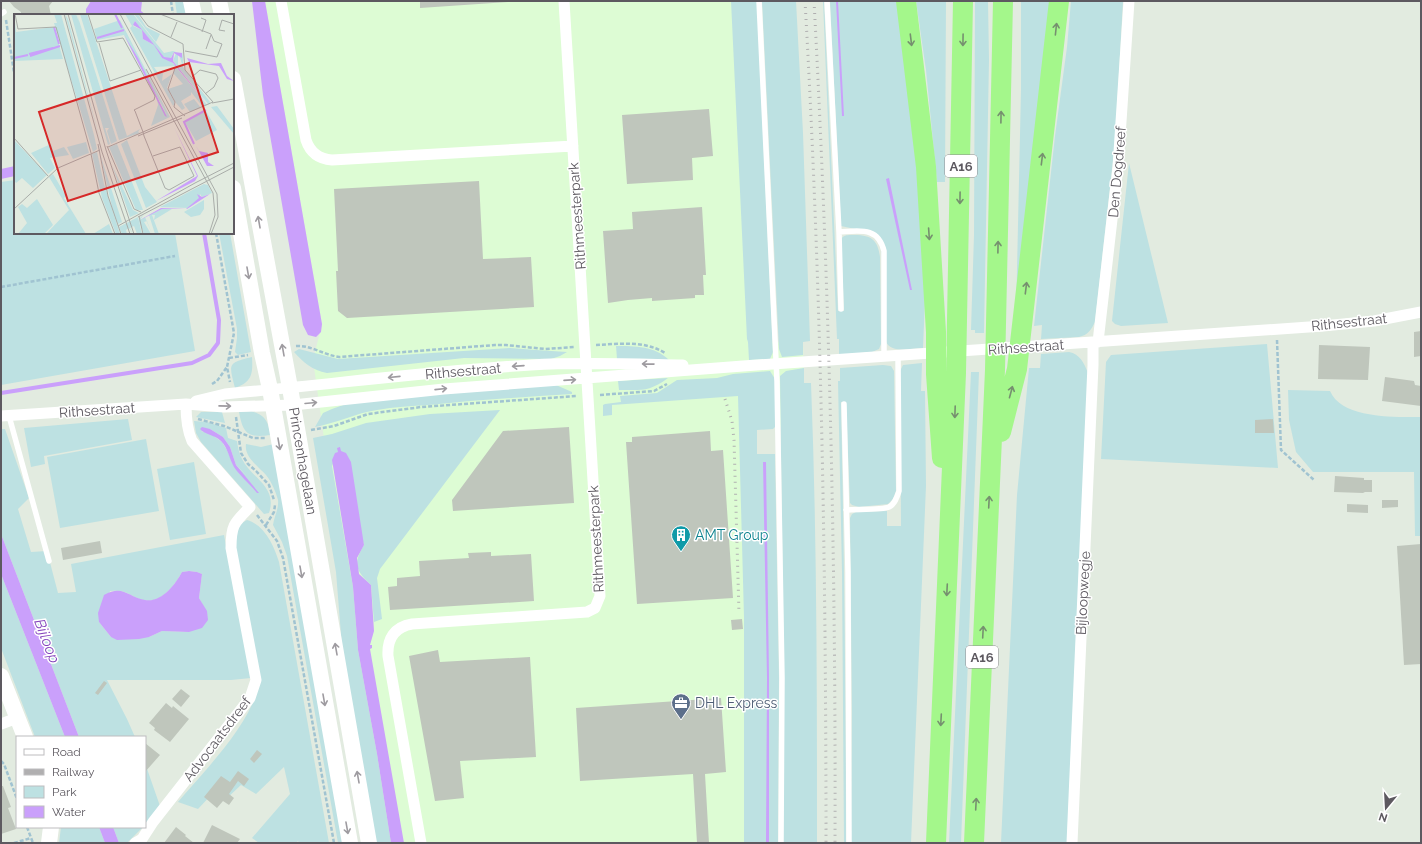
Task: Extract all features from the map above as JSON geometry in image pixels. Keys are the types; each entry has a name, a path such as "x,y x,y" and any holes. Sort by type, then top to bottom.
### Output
{"highway":[{"name":"A16","path":"906,1 926,167 936,332 936,374 949,551"},
{"name":"A16","path":"936,843 958,331 963,1"},
{"name":"A16","path":"974,843 995,370 1003,1"},
{"name":"A16","path":"991,470 1017,369 1059,1"}],"main road":[{"path":"191,1 194,14"},
{"path":"219,1 222,14"},
{"name":"Princenhagelaan","path":"234,84 290,388 369,843"},
{"name":"Princenhagelaan","path":"234,194 350,843"},
{"path":"1,676 25,736"},
{"path":"49,843 51,828"}],"street":[{"name":"Rithmeesterpark","path":"281,1 306,140 310,149 318,156 332,160 573,146"},
{"name":"Rithmeesterpark","path":"421,843 388,656 388,645 392,635 400,627 412,624 582,613 591,611 594,608 599,600 601,591 564,1"},
{"name":"Den Dogdreef","path":"1096,343 1118,168 1129,1"},
{"name":"Rithsestraat","path":"5,416 186,404 234,406 293,405 444,389 884,356 1096,343 1374,321 1421,312"},
{"name":"Bijloopwegje","path":"1072,843 1093,372 1096,343"},
{"name":"Rithsestraat","path":"186,404 232,393 474,369 531,365 586,363 743,366"},
{"name":"Advocaatsdreef","path":"135,843 142,839 152,822 250,698 256,680 231,548 231,534 236,520 250,507 192,441 189,435 186,418 186,404"},
{"path":"1,724 17,718"}],"lane":[{"path":"759,1 777,364 782,678 781,843"},
{"path":"828,1 839,232 841,309"},
{"path":"839,232 866,231 878,239 884,251 884,356"},
{"path":"846,510 886,508 893,504 897,496 898,356"},
{"path":"844,404 849,843"},
{"name":"Rithsestraat","path":"5,416 49,561"}],"path":[{"path":"171,1 173,14"},
{"path":"3,13 14,74"},
{"path":"216,234 234,333 227,367 232,393"},
{"path":"1,287 175,256"},
{"path":"1276,329 1281,450 1314,480"},
{"name":"Rithsestraat","path":"283,349 304,346 333,356 339,356 495,345 545,349 637,344 653,347 670,356"},
{"path":"229,358 262,353"},
{"path":"298,433 334,426 368,414 421,407 654,391 671,381"},
{"path":"234,406 242,453 248,464 256,470 269,485 275,504 274,512 266,525 277,541 283,558 334,843"},
{"path":"238,431 253,438 259,439 277,436"},
{"path":"1,761 4,764 16,797"},
{"path":"27,828 33,843"},
{"path":"14,843 31,838"}],"shaded area":[{"path":"265,1 756,1 772,342 803,343 804,381 782,427 754,427 777,843 383,843 313,360 322,324"}],"green space":[{"path":"175,1 184,1 186,14 177,14"},
{"path":"731,1 757,1 773,352 770,359 749,360"},
{"path":"762,1 796,1 803,133 810,341 803,342 803,355 782,357 779,349"},
{"path":"823,1 838,311 844,311 841,239 844,236 849,235 866,236 876,243 880,257 881,344 879,349 872,352 839,355 839,339 837,339"},
{"path":"830,1 899,1 915,130 925,300 923,348 897,349 889,346 886,342 881,240 855,229 841,226"},
{"path":"916,1 946,1 945,182 937,182 926,70"},
{"path":"975,1 988,1 989,60 984,333 975,333 975,330 971,330 974,235"},
{"path":"1021,1 1055,1 1016,315 1021,90"},
{"path":"1071,1 1123,1 1115,143 1095,322 1089,332 1079,337 1041,339 1042,325 1034,326 1055,136 1067,47"},
{"path":"1129,163 1168,323 1121,326 1112,321"},
{"path":"14,180 14,234 175,234 195,351 1,385 1,182"},
{"path":"219,234 230,234 251,352 238,355 235,352 237,329"},
{"path":"1267,344 1278,468 1101,459 1106,362 1111,355"},
{"path":"616,346 651,349 669,360 617,359"},
{"path":"510,348 567,352 551,359 464,358 327,373 309,366 294,352 299,349 338,359"},
{"path":"1069,352 1079,357 1088,373 1067,843 1001,843 1017,495 1029,368 1040,368 1041,354"},
{"path":"252,357 252,373 250,377 241,386 235,388 231,369 232,366 238,361"},
{"path":"922,363 921,391 925,391 926,486 911,843 851,843 852,712 850,518 852,514 856,512 887,511 887,526 901,526 900,371 903,365"},
{"path":"883,365 891,366 894,371 896,491 893,499 888,504 859,507 850,503 846,402 841,402 846,733 846,843 844,843 842,572 838,381 840,381 840,368"},
{"path":"804,368 804,383 811,383 813,440 816,613 817,843 783,843 784,678 780,376 786,371"},
{"path":"770,371 775,379 775,427 773,429 757,430 757,454 775,454 779,678 778,843 744,843 744,617 738,396 612,405 612,415 603,416 603,405 621,402 620,396 657,393 677,380 717,378 733,374"},
{"path":"971,372 979,372 961,843 949,843"},
{"path":"668,378 650,388 619,390 618,381"},
{"path":"556,385 572,392 572,394 390,408 369,411 315,427 323,413 346,404 417,395"},
{"path":"1288,390 1330,391 1336,400 1357,412 1384,416 1421,417 1421,536 1415,536 1414,472 1313,472 1296,452 1289,420"},
{"path":"500,410 380,569 377,578 382,619 374,622 371,585 359,571 357,566 358,557 364,545 338,452 332,466 353,587 358,650 377,754 391,843 375,843 342,647 336,572 313,438 332,434 366,423 430,414"},
{"path":"251,411 265,419 271,435 257,436 248,433 245,430 242,425 239,412"},
{"path":"201,412 222,412 225,423 196,417"},
{"path":"128,419 132,440 44,456 45,464 31,467 24,428"},
{"path":"194,421 207,422 226,428 228,438 237,441 240,455 246,466 267,489 271,504 269,513 264,514 201,442 196,433","holes":["210,429 223,437 230,447 236,465 247,476 232,462 222,442 211,434 201,431"]},
{"path":"1,429 5,429 29,498 18,509 31,552 47,551 58,593 76,592 71,564 224,535 251,678 231,680 107,680 135,736 79,736 1,534","holes":["189,571 202,574 199,598 206,611 189,632 162,631 149,637 111,637 99,622 110,591 124,592 143,600 155,600 171,588 182,572"]},
{"path":"146,439 159,511 60,528 47,457"},
{"path":"246,444 261,447 274,444 345,843 338,843 287,556 282,542 273,525 278,507 278,500 268,477 249,457"},
{"path":"194,462 206,534 170,540 157,469"},
{"path":"247,520 259,526 264,531 279,562 329,843 299,843 298,841 296,843 259,843 252,838 290,794 284,767 256,794 241,785 225,800 215,791 198,809 178,802 238,729 248,713 260,681 234,542 236,532"},
{"path":"1,574 65,736 35,736 1,648"},
{"path":"146,766 160,806 146,824"},
{"path":"61,828 99,828 105,843 59,843"},
{"path":"113,828 142,828 127,843 119,843"}],"water":[{"path":"91,1 142,1 141,11 145,14 86,14 86,9"},
{"path":"252,1 265,1 322,324 321,332 316,337 308,335 303,325 263,95"},
{"path":"836,1 838,1 844,116 842,116"},
{"path":"14,166 14,176 1,179 1,169"},
{"path":"889,178 912,290 910,290 886,179"},
{"path":"202,427 210,429 223,437 230,447 236,465 259,493 257,493 236,470 221,441 216,437 202,431 200,429"},
{"path":"340,447 341,451 346,453 351,462 364,545 357,558 359,574 371,585 374,631 370,645 372,645 372,648 370,649 404,843 391,843 377,754 358,650 353,587 332,460 335,453 338,452 337,448"},
{"path":"763,462 766,462 769,677 769,843 766,843 767,678"},
{"path":"1,534 79,736 65,736 1,574"},
{"path":"189,571 202,574 199,598 207,611 208,620 202,628 189,632 162,631 149,637 139,639 117,640 111,637 99,622 98,613 104,595 111,592 121,591 145,600 157,599 167,592 182,572"},
{"path":"99,828 113,828 119,843 105,843"}],"building":[{"path":"9,1 53,1 49,6 51,14 21,14 21,12"},
{"path":"420,1 508,1 508,2 420,8"},
{"path":"709,109 713,156 692,158 693,180 627,184 622,115"},
{"path":"479,181 483,259 531,257 534,307 347,318 338,311 336,271 338,271 334,189"},
{"path":"702,207 706,275 703,275 704,295 695,295 695,298 652,301 652,298 608,303 603,231 633,229 632,212"},
{"path":"1421,331 1421,356 1414,357 1414,332"},
{"path":"1319,345 1370,347 1368,380 1318,379"},
{"path":"1385,377 1414,381 1415,385 1421,386 1421,406 1382,401"},
{"path":"1273,419 1274,433 1255,433 1255,420"},
{"path":"569,427 574,503 453,511 452,500 503,431"},
{"name":"AMT Group","path":"710,431 711,451 723,450 733,598 637,604 626,442 632,442 632,437"},
{"path":"1335,476 1372,480 1372,492 1334,492"},
{"path":"1382,500 1398,500 1398,507 1382,508"},
{"path":"1347,504 1368,505 1368,513 1347,512"},
{"path":"100,541 102,553 63,560 61,548"},
{"path":"1421,544 1421,664 1404,665 1397,546"},
{"path":"491,552 491,556 531,554 534,601 390,610 388,587 397,586 397,578 420,576 419,561 469,558 468,553"},
{"path":"742,619 743,629 732,630 731,620"},
{"path":"438,650 440,662 530,657 536,757 460,761 464,798 435,801 409,656"},
{"path":"104,681 107,683 98,695 95,693"},
{"path":"181,689 190,696 181,707 172,699"},
{"path":"721,698 726,772 705,774 709,843 697,843 693,774 580,781 576,708"},
{"path":"166,703 172,708 173,706 189,719 170,742 154,730 155,728 149,723"},
{"path":"146,744 160,755 146,771"},
{"path":"257,750 262,754 254,763 250,759"},
{"path":"238,771 249,779 244,786 238,781 229,794 234,798 229,805 223,801 217,808 204,797 221,776 230,782"},
{"path":"1,786 3,786 11,807 8,808 16,829 1,834"},
{"path":"212,825 240,839 237,843 203,843"},
{"path":"176,827 186,835 185,836 194,843 164,843"}],"waterway":[{"path":"1,393 192,363 209,355 218,343 219,320 204,234"}],"railway":[{"path":"805,1 815,211 822,422 826,843"},
{"path":"814,1 828,316 833,527 835,843"},
{"path":"725,399 732,421 734,440 739,613"}],"place":[{"name":"AMT Group","path":"681,552"},
{"name":"DHL Express","path":"681,720"}],"water label":[{"name":"Bijloop","path":"47,641"}]}
